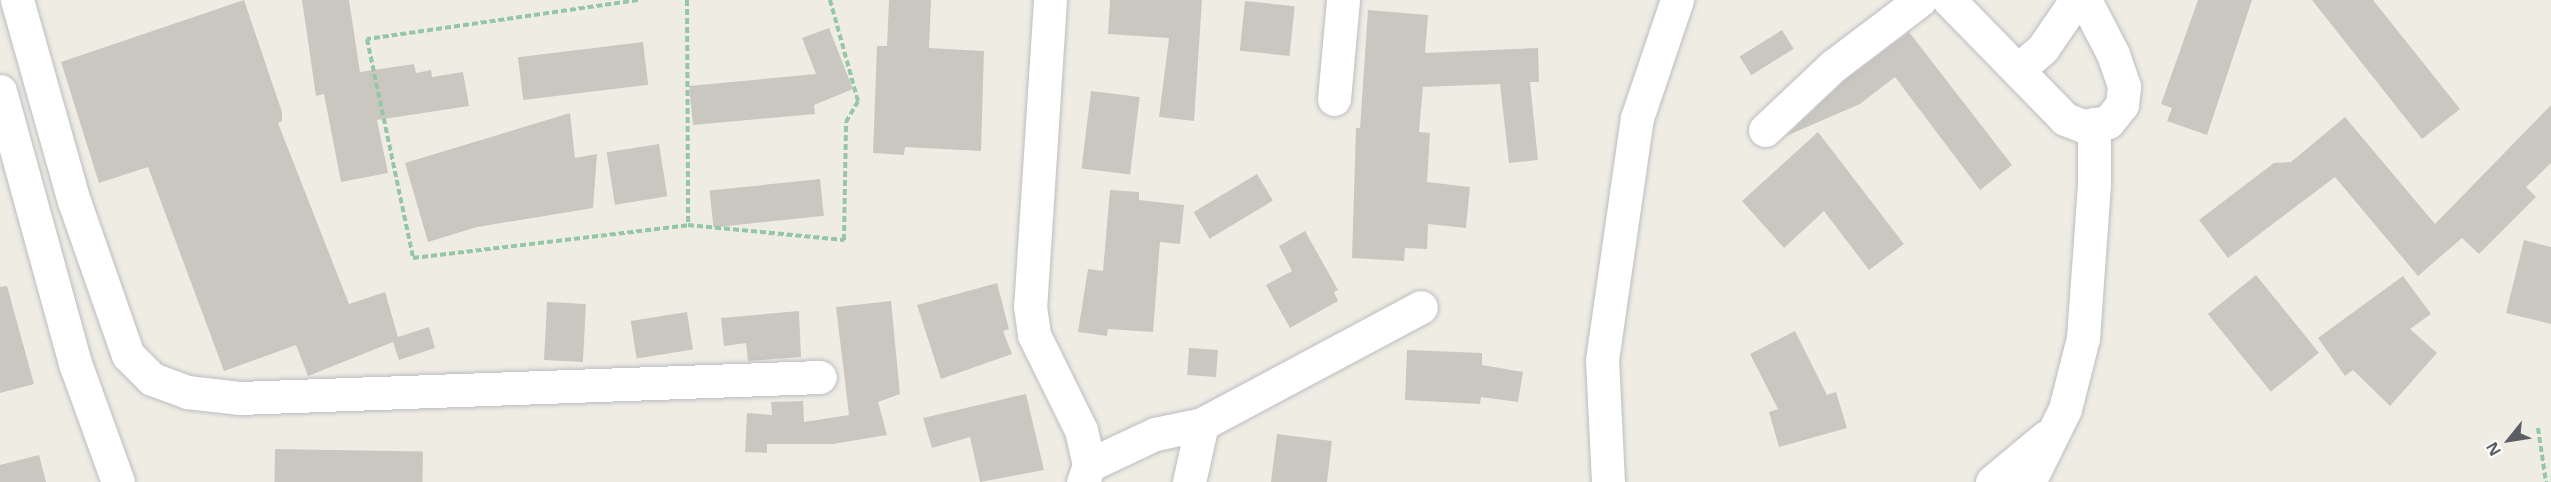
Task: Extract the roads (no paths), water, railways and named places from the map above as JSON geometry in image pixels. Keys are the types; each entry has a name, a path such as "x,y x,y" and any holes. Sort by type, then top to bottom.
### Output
{"street":[{"path":"17,0 74,201 124,344 128,355 152,379 187,392 239,398 820,377"},
{"path":"1050,0 1030,306 1034,335 1081,430 1086,474 1155,434 1202,424 1421,307"},
{"path":"1334,99 1343,0"},
{"path":"1608,482 1604,349 1637,118 1677,0"},
{"path":"1765,130 1833,66 1920,0"},
{"path":"1949,0 2065,119 2083,126 2108,122 2122,105 2124,86 2113,54 2085,0"},
{"path":"2018,70 2043,48 2076,0"},
{"path":"0,91 79,375 118,482"},
{"path":"2029,482 2065,409 2083,338 2094,185 2094,124"},
{"path":"1189,482 1202,424"},
{"path":"1992,482 2052,432"}]}
